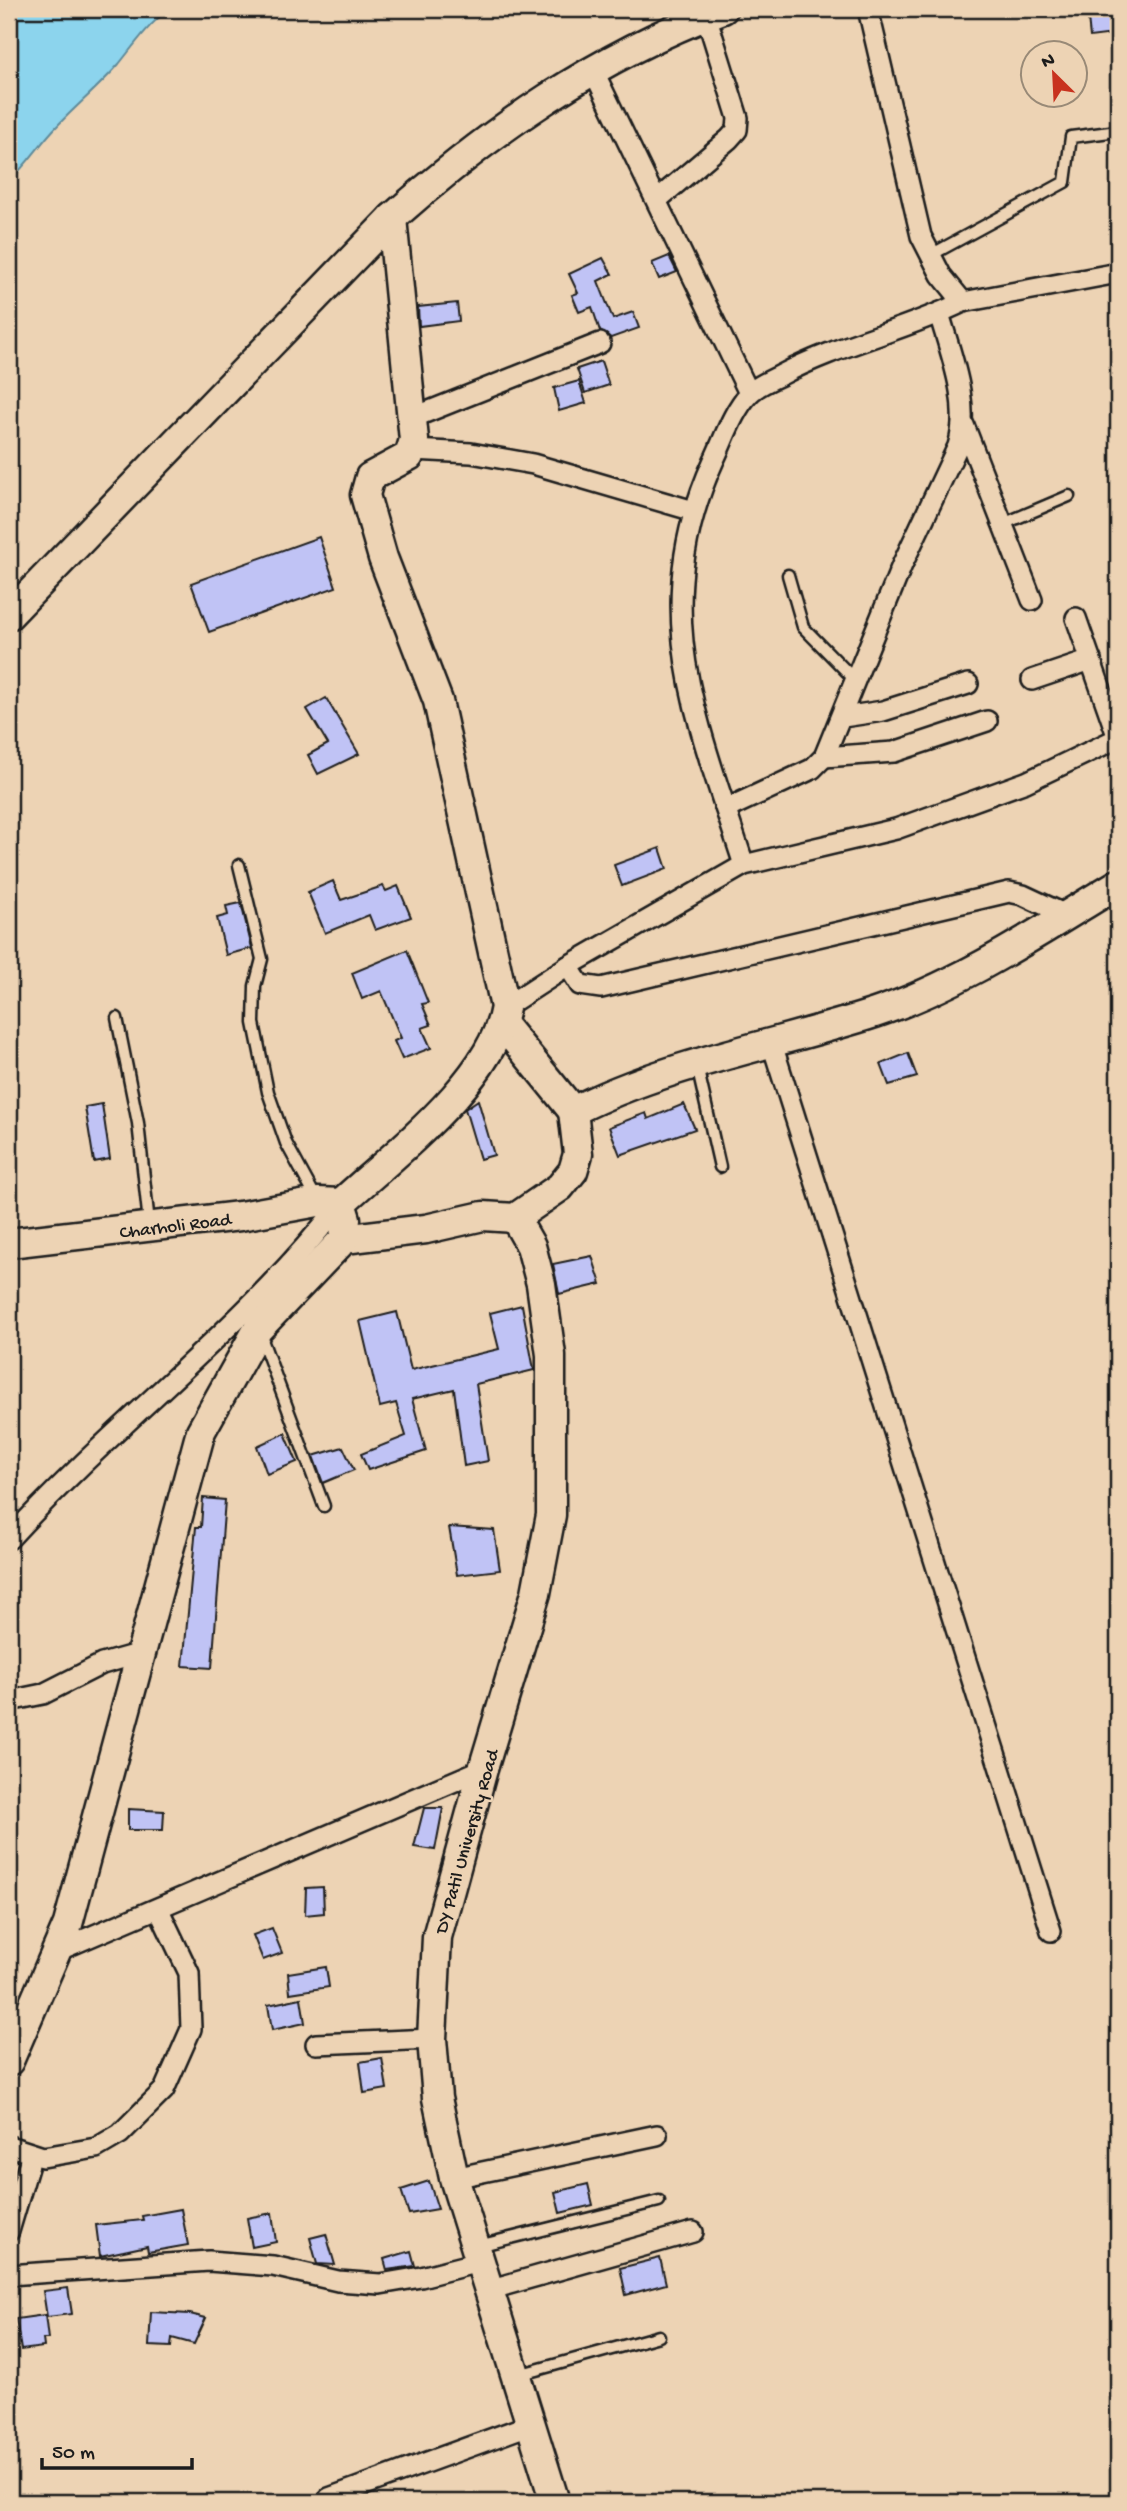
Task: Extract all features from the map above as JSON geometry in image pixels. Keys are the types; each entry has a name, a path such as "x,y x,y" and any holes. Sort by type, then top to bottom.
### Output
{"street":[{"path":"868,9 920,236 929,256 962,302"},
{"path":"9,615 392,218 459,159 537,102 593,70 714,12 738,118 737,130 657,200"},
{"path":"593,70 749,393"},
{"path":"344,1239 426,1229 482,1216 514,1218 560,1187 573,1171 578,1154 573,1111 504,1016 438,701 383,558 365,495 370,477 409,456 413,450 392,218"},
{"path":"744,865 686,676 681,646 681,582 694,511 733,419 749,393 839,348 939,313 962,302 1118,273"},
{"path":"939,313 955,370 964,425 1032,600"},
{"path":"412,418 600,343"},
{"path":"726,809 812,769 824,757 843,717 902,565 958,446 964,425"},
{"path":"413,450 471,453 533,464 694,511"},
{"path":"9,1539 114,1431 300,1255 329,1203 451,1102 492,1045 504,1016 568,966 744,865 896,830 1026,782 1118,738 1076,618"},
{"path":"1032,680 1091,660"},
{"path":"843,717 883,711 968,684"},
{"path":"824,757 894,752 987,720"},
{"path":"573,1111 643,1079 772,1044 876,1012 934,990 1118,884"},
{"path":"568,966 580,985 601,988 1009,892 1023,895 1066,915"},
{"path":"772,1044 1051,1931"},
{"path":"9,2062 68,1924 201,1431 258,1329 344,1239 346,1219 329,1203"},
{"name":"Charholi Road","path":"9,1243 329,1203"},
{"name":"DY Patil University Road","path":"514,1218 531,1246 541,1284 551,1355 551,1515 536,1593 482,1769 437,1937 432,2039 439,2110 454,2178 555,2502"},
{"path":"9,1701 43,1694 102,1664 141,1653"},
{"path":"57,1951 159,1910 482,1769"},
{"path":"9,2146 32,2154 58,2156 96,2148 120,2134 164,2091 191,2029 189,1973 159,1910"},
{"path":"316,2044 432,2039"},
{"path":"454,2178 657,2135"},
{"path":"9,2231 32,2154"},
{"path":"488,2290 693,2232"},
{"path":"9,2275 209,2262 273,2266 338,2281 380,2284 421,2277 477,2254"},
{"path":"328,2498 529,2425"}],"lane":[{"path":"929,256 1065,182 1071,137 1118,131"},
{"path":"1003,524 1069,496"},
{"path":"788,575 803,627 857,682"},
{"path":"239,865 262,959 255,986 254,1023 268,1092 286,1143 329,1203"},
{"path":"117,1018 138,1123 150,1227"},
{"path":"696,1065 720,1167"},
{"path":"258,1329 324,1506"},
{"path":"477,2254 659,2201"},
{"path":"514,2376 659,2336"}],"water":[{"path":"22,9 169,9 148,28 112,72 52,132 9,181 9,18"}],"building":[{"path":"1087,9 1111,9 1114,34 1090,37"},
{"path":"669,256 677,272 659,279 652,263"},
{"path":"603,258 612,274 598,281 613,319 633,312 639,328 611,338 600,331 592,307 579,312 572,295 578,293 569,274"},
{"path":"457,303 459,321 419,326 418,307"},
{"path":"601,361 609,385 585,393 577,369"},
{"path":"579,381 586,403 559,411 554,388"},
{"path":"319,537 336,587 209,632 191,583"},
{"path":"326,698 359,754 318,774 308,755 328,744 307,709"},
{"path":"660,848 667,869 622,886 614,865"},
{"path":"333,881 341,900 383,886 386,891 398,886 411,917 375,930 369,915 325,933 308,892"},
{"path":"241,903 252,948 226,955 217,918 228,915 226,906"},
{"path":"407,950 428,1003 422,1004 431,1025 422,1028 431,1048 402,1059 394,1041 401,1038 381,991 362,999 352,973"},
{"path":"908,1053 917,1077 889,1085 881,1064"},
{"path":"478,1100 494,1155 480,1159 465,1109"},
{"path":"102,1104 110,1159 94,1162 85,1107"},
{"path":"684,1104 695,1129 620,1155 609,1127 646,1113 648,1119"},
{"path":"592,1256 601,1284 559,1294 553,1264"},
{"path":"522,1305 534,1370 476,1384 488,1461 464,1466 454,1389 412,1399 426,1451 368,1470 361,1454 406,1436 396,1403 380,1407 360,1321 397,1312 411,1370 499,1349 490,1313"},
{"path":"285,1433 297,1462 267,1474 257,1446"},
{"path":"343,1447 354,1470 323,1483 313,1456"},
{"path":"203,1498 225,1500 212,1668 183,1666 196,1527 201,1527"},
{"path":"449,1527 494,1530 500,1570 457,1575"},
{"path":"424,1808 443,1808 435,1850 414,1847"},
{"path":"128,1809 164,1811 163,1830 128,1830"},
{"path":"323,1887 324,1913 305,1915 306,1888"},
{"path":"272,1928 282,1953 263,1960 253,1935"},
{"path":"326,1967 329,1987 290,1993 288,1973"},
{"path":"301,1998 305,2023 272,2030 268,2005"},
{"path":"382,2058 387,2089 364,2093 360,2062"},
{"path":"429,2181 438,2209 409,2214 401,2190"},
{"path":"588,2184 593,2205 560,2213 555,2192"},
{"path":"181,2209 188,2245 148,2252 147,2246 100,2256 96,2225 143,2220 142,2216"},
{"path":"272,2213 276,2242 252,2247 247,2218"},
{"path":"326,2234 335,2265 317,2264 310,2238"},
{"path":"411,2251 415,2266 387,2270 384,2259"},
{"path":"660,2258 666,2284 626,2295 620,2268"},
{"path":"68,2288 72,2314 47,2317 43,2291"},
{"path":"151,2312 190,2314 206,2318 194,2344 172,2338 171,2347 149,2346"},
{"path":"45,2315 48,2339 43,2339 44,2347 21,2350 16,2319"}]}
